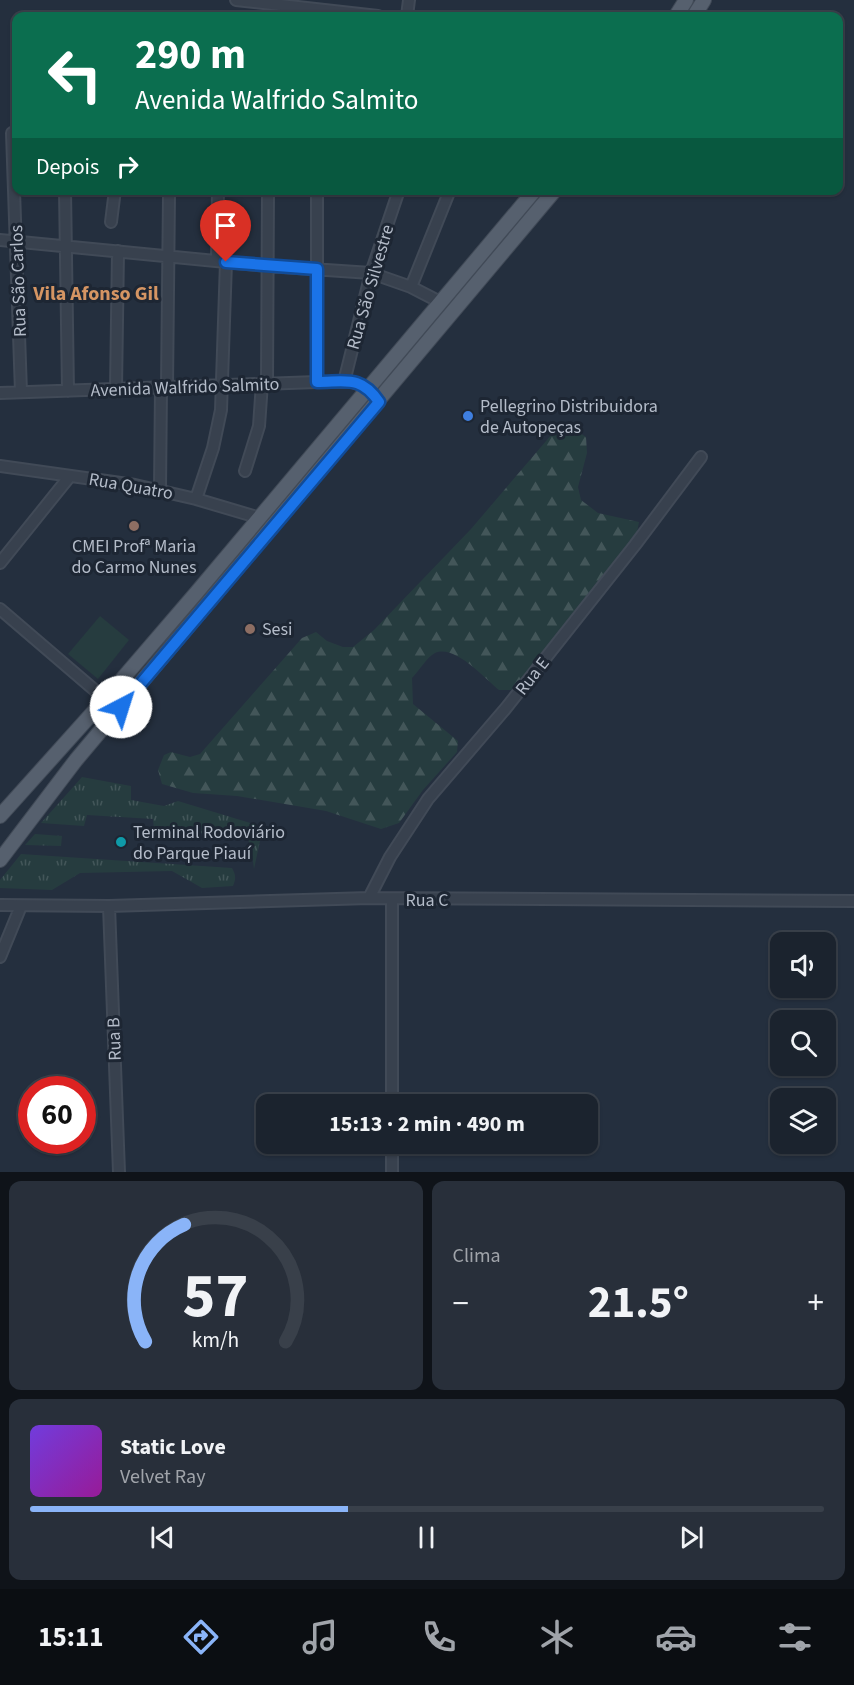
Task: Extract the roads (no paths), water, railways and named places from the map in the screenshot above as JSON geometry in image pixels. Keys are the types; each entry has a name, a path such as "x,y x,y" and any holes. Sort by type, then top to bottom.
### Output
{"main road":[{"path":"0,816 105,699 260,518 531,195"},
{"path":"0,860 76,760 551,195"},
{"path":"428,319 437,331"},
{"path":"369,388 379,402"},
{"path":"236,546 247,556"},
{"path":"24,829 15,816 15,811 19,799 32,779"}],"street":[{"path":"236,0 342,12"},
{"name":"Rua São Carlos","path":"9,133 12,174"},
{"name":"Rua São Carlos","path":"14,195 21,392"},
{"path":"65,195 68,391"},
{"path":"111,222 114,195"},
{"path":"160,490 169,195"},
{"path":"196,498 217,433 222,399 218,195"},
{"path":"245,471 259,426 264,383 268,195"},
{"path":"317,195 317,382"},
{"name":"Rua São Silvestre","path":"344,382 370,273 397,195"},
{"path":"411,287 448,195"},
{"path":"0,240 267,266 370,273 411,287 442,303"},
{"path":"116,389 118,250"},
{"name":"Avenida Walfrido Salmito","path":"0,393 317,382 358,383 369,388"},
{"name":"Rua E","path":"369,898 390,857 428,799 514,699 701,457"},
{"name":"Rua Quatro","path":"2,469 135,485 196,498 260,518"},
{"path":"0,563 70,476"},
{"path":"0,609 105,699"},
{"name":"Rua C","path":"0,905 109,906 369,898 392,900 854,901"},
{"path":"392,900 392,1094"},
{"path":"0,957 21,906"},
{"name":"Rua B","path":"109,906 118,1172"},
{"path":"392,1154 392,1172"}],"place":[{"name":"Pellegrino Distribuidora de Autopeças","path":"468,416"},
{"name":"CMEI Profª Maria do Carmo Nunes","path":"134,526"},
{"name":"Sesi","path":"250,629"},
{"name":"Terminal Rodoviário do Parque Piauí","path":"121,842"}],"district":[{"name":"Vila Afonso Gil","path":"96,293"}]}
